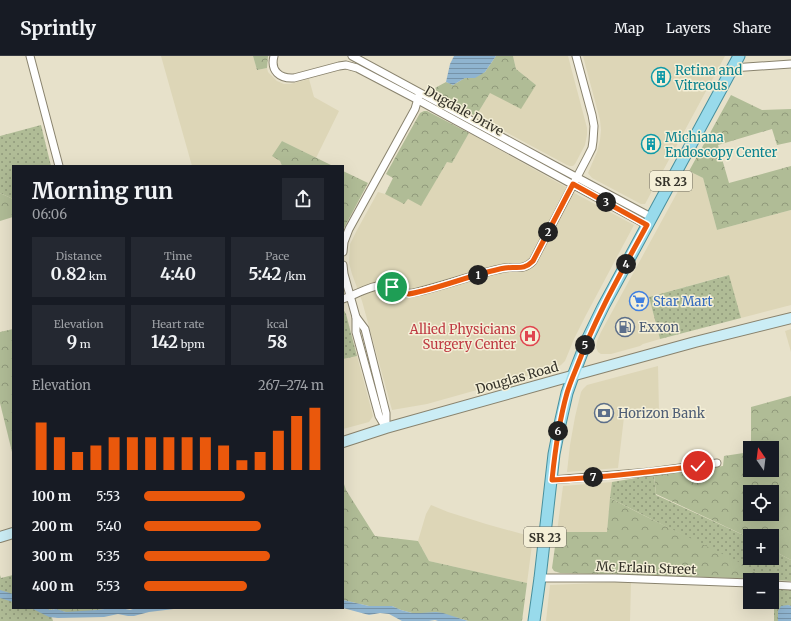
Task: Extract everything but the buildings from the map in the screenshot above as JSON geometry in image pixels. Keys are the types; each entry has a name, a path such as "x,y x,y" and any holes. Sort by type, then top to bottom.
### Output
{"main road":[{"name":"SR 23","path":"534,621 554,454 567,393 573,376 587,340 603,307 739,56"}],"street":[{"path":"30,56 59,165"},
{"name":"Dugdale Drive","path":"274,56 274,68 279,75 284,78 294,78 339,66 354,66 480,124 577,177 649,221"},
{"name":"Dugdale Drive","path":"352,56 573,184 649,221"},
{"path":"344,299 382,285 387,285 409,294 504,268 525,267 533,261 592,148 594,126 576,56"},
{"path":"732,68 791,64"},
{"path":"344,242 349,229 415,109 419,96"},
{"path":"344,274 356,317 356,332 368,378 379,416 386,428"},
{"path":"356,317 365,329 386,413 386,428"},
{"name":"Douglas Road","path":"344,442 386,428 695,342 791,318"},
{"path":"368,378 376,376"},
{"path":"552,480 568,480 650,472 716,463"},
{"path":"0,537 12,533"},
{"name":"Mc Erlain Street","path":"540,578 615,578 743,583"},
{"path":"779,585 791,586"}],"shaded area":[{"path":"161,56 253,56 257,70 267,68 268,72 277,81 284,84 309,79 314,97 339,111 316,158 282,141 280,161 282,165 192,165"},
{"path":"513,56 568,56 587,128 585,145 573,166 567,165 476,116 490,93 536,85 516,69"},
{"path":"583,56 725,56 645,204 641,204 592,178 588,173 597,152 601,130 600,120"},
{"path":"469,133 634,225 586,315 565,361 561,365 555,368 427,404 392,410 362,301 349,263 350,244 378,192 404,203 408,199 421,205 447,162 452,162"},
{"path":"689,171 703,178 717,230 791,210 791,305 741,318 728,275 649,297 660,339 611,354 601,354 598,352 596,347 601,332"},
{"path":"791,329 791,352 785,331"},
{"path":"357,356 373,416 369,422 344,429 344,359"},
{"path":"658,366 659,412 624,417 618,468 567,472 575,417 583,389 587,385"},
{"path":"612,482 607,532 557,532 563,486"},
{"path":"431,505 486,524 533,537 527,583 429,561 418,541 426,514"},
{"path":"622,582 631,583 630,621 546,621 550,585"}],"green space":[{"path":"253,56 268,56 267,68 257,70"},
{"path":"496,56 513,56 516,69 536,85 521,109 490,93 476,116 430,93 435,88 446,82 453,85 465,78 485,72"},
{"path":"731,95 762,110 791,109 791,142 777,145 772,129 718,145 729,183 791,166 791,210 717,230 703,178 689,171"},
{"path":"427,111 469,133 452,163 447,162 421,206 408,199 404,204 385,194 393,178 386,174 420,113"},
{"path":"41,125 51,165 12,165 12,199 0,193 0,136"},
{"path":"282,141 331,165 282,165 280,161 272,156"},
{"path":"344,171 368,183 344,228"},
{"path":"0,193 12,199 12,217 0,221"},
{"path":"729,275 741,318 660,339 649,297"},
{"path":"344,311 346,314 357,356 344,359"},
{"path":"12,329 12,452 0,403 0,332"},
{"path":"791,396 791,560 779,554 779,529 743,529 743,535 656,494 654,475 723,466 724,456 743,453 743,477 779,477 779,441 751,441 751,407"},
{"path":"654,475 656,495 743,535 743,565 779,565 779,554 791,560 791,581 779,580 779,573 755,573 610,498 612,482"},
{"path":"344,484 346,490 375,536 418,541 429,561 527,583 522,621 468,621 459,618 412,613 392,606 369,606 344,600"},
{"path":"610,498 751,568 755,573 743,573 743,579 560,573 554,571 552,568 557,532 607,532"},
{"path":"0,575 1,578 12,575 12,609 49,609 53,621 0,621"},
{"path":"779,588 791,589 791,606 788,605 778,611 778,621 774,621 774,609 779,609"},
{"path":"56,609 104,609 89,611 63,612"}],"water":[{"path":"454,56 496,56 485,72 475,78 465,78 453,85 446,82 450,64"},
{"path":"0,590 12,594 12,602 0,598"},
{"path":"344,600 369,606 392,606 412,613 443,613 468,621 402,621 389,614 380,613 369,615 344,608"},
{"path":"781,606 791,606 791,621 778,621 778,611"},
{"path":"33,609 56,609 66,612 104,609 174,609 149,612 134,616 118,614 104,617 49,617"}],"place":[{"name":"Retina and Vitreous","path":"661,77"},
{"name":"Michiana Endoscopy Center","path":"651,144"},
{"name":"Star Mart","path":"639,301"},
{"name":"Exxon","path":"625,327"},
{"name":"Allied Physicians Surgery Center","path":"530,336"},
{"name":"Horizon Bank","path":"604,413"}],"route":[{"path":"392,287 409,294 504,268 520,268 529,265 533,261 573,184 647,225 603,307 587,340 573,376 567,393 560,424 554,454 552,480 568,480 698,466"}]}
